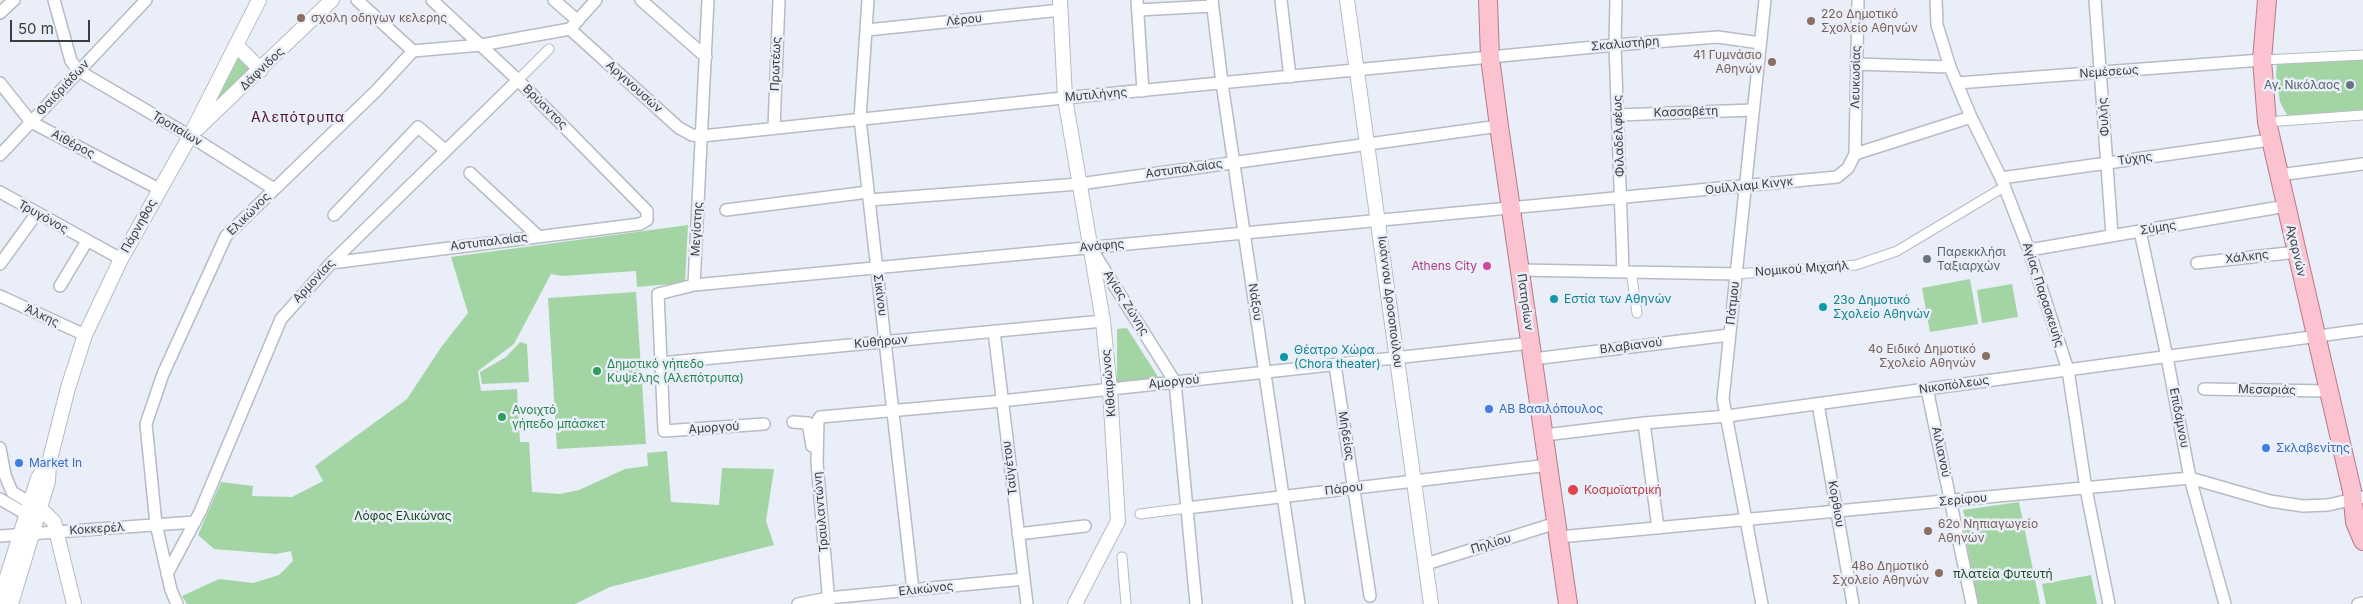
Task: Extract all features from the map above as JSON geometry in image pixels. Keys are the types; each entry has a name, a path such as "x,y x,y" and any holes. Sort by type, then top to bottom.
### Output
{"main road":[{"name":"Πατησίων","path":"1488,0 1490,58 1498,126 1545,435 1568,604"},
{"name":"Αχαρνών","path":"2267,0 2262,60 2270,140 2329,391 2360,501 2355,522 2363,541"}],"street":[{"path":"0,13 14,0"},
{"path":"54,0 71,62 79,71"},
{"name":"Φαιδριάδων","path":"0,155 146,0"},
{"name":"Πάρνηθος","path":"11,604 26,534 33,511 38,478 49,463 68,388 85,335 121,259 190,136 259,0"},
{"name":"Δάφνιδος","path":"190,136 332,0"},
{"path":"357,0 414,51 481,45 574,25 596,0"},
{"name":"Βρύαντος","path":"432,0 518,80 647,211 647,220"},
{"name":"Αργινουσών","path":"554,0 574,25 680,128 692,135 702,136"},
{"path":"641,0 706,57"},
{"name":"Μεγίστης","path":"694,285 708,0"},
{"name":"Πρωτέως","path":"774,128 779,0"},
{"name":"Σικίνου","path":"868,0 860,119 913,590"},
{"path":"1281,0 1290,77"},
{"name":"Ιωάννου Δροσοπούλου","path":"1347,0 1369,144 1396,358 1431,604"},
{"name":"Φιλαδελφέως","path":"1616,0 1615,45 1621,197 1627,271"},
{"name":"Πάτμου","path":"1762,604 1723,399 1764,0"},
{"name":"Λευκωσίας","path":"1855,154 1858,0"},
{"name":"Αγίας Παρασκευής","path":"1936,0 1937,25 1950,67 1970,117 2002,183 2029,250 2068,370 2086,489 2109,604"},
{"name":"Φυλής","path":"2095,0 2112,235"},
{"path":"1143,91 1138,5 1213,3"},
{"name":"Νάξου","path":"1213,3 1222,83 1299,604"},
{"name":"Λέρου","path":"867,30 1060,5"},
{"name":"Αγίας Ζώνης","path":"1060,5 1065,98 1090,247 1175,382 1196,604"},
{"name":"Σκαλιστήρη","path":"1490,58 1718,37 1760,43"},
{"path":"236,45 261,70"},
{"name":"Αρμονίας","path":"167,574 195,522 281,319 331,263 549,50"},
{"name":"Ελικώνος","path":"177,604 167,574 156,524 146,424 158,388 226,236 376,91 414,51"},
{"path":"2262,60 2363,55"},
{"name":"Μυτιλήνης","path":"702,136 1065,98 1490,58"},
{"name":"Νεμέσεως","path":"1957,83 2262,60"},
{"path":"1856,64 1950,67"},
{"name":"Τροπαίων","path":"79,71 190,136 274,189"},
{"name":"Αιθέρος","path":"0,82 31,122 159,189"},
{"name":"Κασσαβέτη","path":"1618,115 1753,110"},
{"path":"2267,122 2363,115"},
{"path":"1855,154 1970,117"},
{"name":"Αστυπαλαίας","path":"726,210 868,196 1079,184 1498,126"},
{"path":"334,215 418,128 445,150"},
{"name":"Τύχης","path":"2002,183 2108,163 2270,140"},
{"name":"Ουίλλιαμ Κινγκ","path":"1511,206 1745,187 1837,177 1848,168 1855,154"},
{"path":"2279,175 2363,164"},
{"path":"470,173 538,236"},
{"name":"Νομικού Μιχαήλ","path":"1520,270 1736,274 1793,271 1864,263 1897,251 2002,183"},
{"name":"Τρυγόνος","path":"0,192 121,259"},
{"name":"Ανάφης","path":"694,285 1511,206"},
{"name":"Σύμης","path":"2029,250 2286,206"},
{"path":"0,264 37,213"},
{"name":"Αστυπαλαίας","path":"331,263 640,224 647,220"},
{"name":"Επιδάμνου","path":"2140,231 2167,356 2190,478 2225,604"},
{"path":"60,286 87,241"},
{"name":"Κιθαιρώνος","path":"1075,604 1118,521 1110,390 1103,321 1090,247"},
{"name":"Χάλκης","path":"2197,263 2297,252"},
{"path":"1627,271 1638,313"},
{"path":"660,363 658,294 694,285"},
{"name":"Άλκης","path":"0,296 85,335"},
{"name":"Κυθήρων","path":"660,363 1103,321"},
{"name":"Νικοπόλεως","path":"1545,435 1644,423 1726,416 2363,330"},
{"name":"Ταϋγέτου","path":"994,331 1027,604"},
{"name":"Βλαβιανού","path":"1532,351 1614,347 1729,335"},
{"name":"Αμοργού","path":"818,420 823,417 1110,390 1396,358 1532,351"},
{"name":"Αμοργού","path":"660,363 664,431 764,424"},
{"name":"Μηδείας","path":"1335,365 1370,596"},
{"name":"Αιλιανού","path":"1927,389 1972,604"},
{"name":"Μεσαριάς","path":"2204,389 2329,391"},
{"name":"Κορθιου","path":"1818,404 1853,604"},
{"name":"Τραυλαντώνη","path":"818,420 817,462 829,601"},
{"path":"794,422 808,424 813,454 817,462"},
{"path":"1644,423 1658,528"},
{"path":"0,448 5,475 12,492 33,511"},
{"name":"Πάρου","path":"1140,514 1549,465"},
{"name":"Σερίφου","path":"1558,530 1658,528 1838,510 1951,502 2190,478 2270,501 2303,506 2360,501"},
{"path":"12,492 3,501 52,518 74,604"},
{"name":"Κοκκερέλ","path":"0,536 195,522"},
{"path":"1018,534 1085,526"},
{"name":"Πηλίου","path":"1426,564 1558,530"},
{"path":"0,599 26,534"},
{"path":"1122,557 1126,604"},
{"name":"Ελικώνος","path":"798,604 1024,579"},
{"path":"2358,604 2363,603"},
{"path":"1756,604 1762,604"}],"green space":[{"path":"239,51 257,69 217,107 212,104"},
{"path":"2363,59 2363,111 2288,117 2280,102 2276,75 2277,63"},
{"name":"Λόφος Ελικώνας","path":"688,225 685,282 637,287 636,271 562,276 551,274 514,344 478,371 481,391 517,389 520,442 529,442 532,492 560,494 579,490 625,469 648,466 647,453 667,451 671,502 719,505 722,468 774,469 766,521 774,545 610,587 575,604 187,604 182,596 219,579 253,583 279,575 293,561 291,551 276,554 214,549 198,535 221,482 253,486 252,496 292,497 323,481 315,466 407,399 442,346 468,313 451,257"},
{"path":"1970,279 1978,324 1930,332 1922,288"},
{"path":"2012,284 2018,317 1982,323 1977,290"},
{"name":"Δημοτικό γήπεδο Κυψέλης (Αλεπότρυπα)","path":"636,292 646,444 557,449 548,298"},
{"path":"1127,328 1162,383 1117,388 1117,329"},
{"path":"520,342 527,344 529,382 482,384 480,372 506,357"},
{"name":"πλατεία Φυτευτή","path":"2019,502 2040,604 1978,604 1964,529 1967,527 1963,510"},
{"path":"2091,575 2097,604 2046,604 2042,584"}],"place":[{"name":"σχολη οδηγων κελερης","path":"301,18"},
{"name":"22ο Δημοτικό Σχολείο Αθηνών","path":"1811,21"},
{"name":"41 Γυμνάσιο Αθηνών","path":"1772,62"},
{"name":"Αγ. Νικόλαος","path":"2350,85"},
{"name":"Παρεκκλήσι Ταξιαρχών","path":"1927,259"},
{"name":"Athens City","path":"1487,266"},
{"name":"Εστία των Αθηνών","path":"1554,299"},
{"name":"23ο Δημοτικό Σχολείο Αθηνών","path":"1823,307"},
{"name":"4ο Ειδικό Δημοτικό Σχολείο Αθηνών","path":"1986,356"},
{"name":"Θέατρο Χώρα (Chora theater)","path":"1284,357"},
{"name":"Δημοτικό γήπεδο Κυψέλης (Αλεπότρυπα)","path":"597,371"},
{"name":"ΑΒ Βασιλόπουλος","path":"1489,409"},
{"name":"Ανοιχτό γήπεδο μπάσκετ","path":"502,417"},
{"name":"Σκλαβενίτης","path":"2266,448"},
{"name":"Market In","path":"19,463"},
{"name":"Κοσμοϊατρική","path":"1573,490"},
{"name":"62ο Νηπιαγωγείο Αθηνών","path":"1928,531"},
{"name":"48ο Δημοτικό Σχολείο Αθηνών","path":"1939,573"}],"district":[{"name":"Αλεπότρυπα","path":"298,118"}]}
